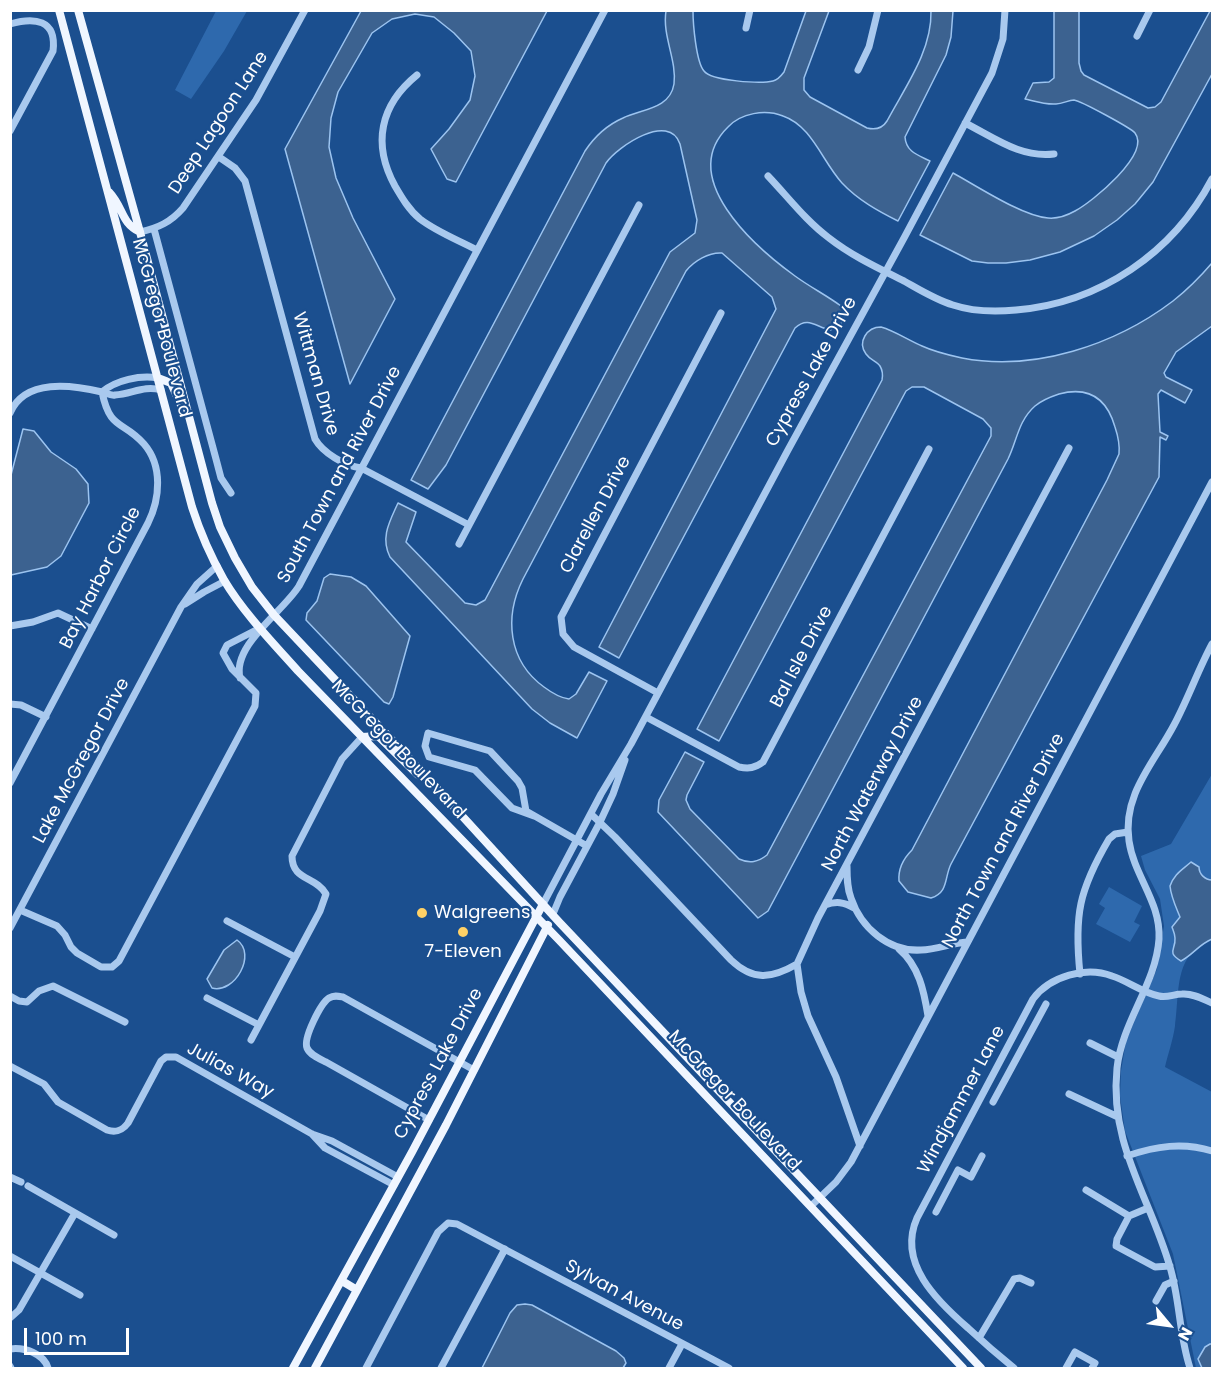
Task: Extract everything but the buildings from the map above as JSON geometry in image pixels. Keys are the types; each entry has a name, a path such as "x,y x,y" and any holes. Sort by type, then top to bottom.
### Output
{"main road":[{"name":"McGregor Boulevard","path":"58,10 192,508 201,534 225,581 260,628 298,671 546,928 963,1368"},
{"name":"McGregor Boulevard","path":"78,10 220,527 252,587 274,615 543,904 981,1368"},
{"path":"107,189 118,202 126,224 140,232"},
{"path":"158,378 171,383 192,430"},
{"path":"362,737 378,736 425,782 435,786"},
{"name":"Cypress Lake Drive","path":"292,1368 342,1281 543,904"},
{"name":"Cypress Lake Drive","path":"315,1368 474,1070 553,914"},
{"path":"342,1281 357,1290"}],"street":[{"name":"Deep Lagoon Lane","path":"140,232 154,229 177,215 256,100 305,10"},
{"name":"South Town and River Drive","path":"240,678 239,663 260,628 288,601 299,586 605,10"},
{"path":"746,28 750,10"},
{"path":"858,70 868,47 878,10"},
{"name":"Cypress Lake Drive","path":"543,904 591,814 632,744 813,402 886,272 965,123 998,58 1004,30 1005,10"},
{"path":"1137,36 1150,10"},
{"path":"10,24 32,19 46,26 52,35 53,51 10,131"},
{"path":"417,75 395,98 387,113 382,146 386,168 414,213 429,225 477,250"},
{"path":"965,123 1021,152 1039,156 1054,154"},
{"name":"Wittman Drive","path":"219,157 235,168 245,181 315,439 319,446 353,467 361,468 469,525"},
{"path":"768,176 822,233 844,249 943,302 980,311 1027,309 1070,300 1105,285 1149,257 1185,221 1212,179"},
{"path":"459,544 639,205"},
{"path":"154,229 221,478 231,493"},
{"name":"Clarellen Drive","path":"658,693 574,647 563,634 561,617 721,313"},
{"path":"102,392 108,387 144,376 158,378"},
{"path":"10,413 20,398 33,390 44,387 69,387 114,396 145,388 161,390"},
{"name":"Bay Harbor Circle","path":"10,783 154,511 158,491 155,465 149,452 138,438 111,418 105,409 102,392"},
{"name":"North Waterway Drive","path":"797,964 825,905 1069,448"},
{"name":"Bal Isle Drive","path":"646,717 739,767 747,769 763,762 929,449"},
{"name":"North Town and River Drive","path":"811,1206 846,1170 860,1146 1212,482"},
{"name":"Lake McGregor Drive","path":"10,928 181,607 197,584 217,566"},
{"name":"Lake McGregor Drive","path":"181,607 225,581"},
{"path":"10,626 33,622 58,613 92,629"},
{"path":"20,910 57,926 73,950 97,965 105,968 116,965 255,706 256,693 240,678 224,657 227,645 260,628"},
{"path":"1190,1368 1182,1344 1170,1266 1127,1156 1118,1117 1116,1085 1119,1057 1129,1022 1156,956 1158,921 1151,896 1136,866 1128,832 1129,812 1134,792 1173,726 1212,644"},
{"path":"10,704 21,705 46,717"},
{"path":"534,816 512,807 475,770 429,757 425,746 428,733 490,751 518,781 522,788 526,811 587,846"},
{"path":"251,1040 320,911 326,894 322,887 295,871 292,856 342,759 362,737"},
{"name":"Cypress Lake Drive","path":"553,914 600,822 632,744"},
{"path":"591,814 743,971 768,976 785,971 797,964 801,992 808,1016 836,1077 860,1146"},
{"path":"1080,974 1077,930 1085,884 1109,839 1115,834 1128,832"},
{"path":"847,866 848,887 855,908 871,931 905,954 918,976 928,1016"},
{"path":"825,905 834,902 848,904 855,908"},
{"path":"227,921 295,957"},
{"path":"897,947 923,950 967,942"},
{"name":"Windjammer Lane","path":"1014,1368 945,1307 928,1288 919,1273 912,1251 911,1233 914,1225 996,1068 1038,992 1052,981 1080,974 1111,975 1160,996 1190,994 1212,1003"},
{"path":"10,996 27,1002 39,991 53,986 125,1022"},
{"path":"429,1120 312,1054 307,1048 308,1033 328,998 343,997 474,1070"},
{"path":"207,998 259,1025"},
{"path":"993,1102 1046,1004"},
{"path":"1090,1043 1119,1057"},
{"name":"Julias Way","path":"10,1066 44,1084 58,1102 114,1132 124,1128 128,1123 161,1061 176,1057 312,1134 332,1141 396,1181"},
{"path":"996,1068 1008,1074"},
{"path":"1069,1094 1118,1117"},
{"path":"1127,1156 1151,1149 1176,1146 1193,1146 1212,1151"},
{"path":"946,1164 971,1178 982,1156"},
{"path":"936,1212 958,1170"},
{"path":"10,1177 21,1182"},
{"path":"28,1186 114,1235"},
{"path":"1086,1190 1129,1216"},
{"path":"1148,1208 1129,1216 1117,1239 1116,1246 1155,1267 1170,1266"},
{"path":"10,1318 19,1310 75,1213"},
{"name":"Sylvan Avenue","path":"366,1368 438,1232 448,1223 457,1224 729,1368"},
{"path":"441,1368 505,1249"},
{"path":"10,1256 80,1295"},
{"path":"980,1338 1014,1279 1020,1278 1031,1283"},
{"path":"1156,1301 1165,1285 1174,1281"},
{"path":"669,1368 682,1344"},
{"path":"10,1349 24,1349 31,1352 45,1360 48,1368"},
{"path":"1066,1368 1075,1352 1095,1363 1092,1368"}],"shaded area":[{"path":"216,11 247,11 224,51 191,99 175,90"},
{"path":"361,11 547,11 456,182 447,179 431,149 470,100 475,76 471,51 434,17 415,14 392,19 372,33 338,92 331,118 329,147 336,178 353,218 395,299 350,384 285,149"},
{"path":"666,11 693,11 697,51 701,66 708,74 737,81 767,82 779,78 784,72 806,11 829,11 804,78 804,90 810,97 867,128 873,129 885,124 916,68 927,40 931,11 953,11 951,37 946,55 905,137 910,150 930,161 898,221 868,205 848,189 802,128 783,116 761,113 740,118 728,127 714,147 711,168 716,189 727,210 760,248 801,280 841,306 844,318 838,327 830,330 812,323 804,323 795,328 619,658 599,647 776,309 772,297 722,253 702,258 686,271 523,579 513,608 513,638 517,651 532,676 544,687 562,698 569,699 576,694 589,672 607,681 577,738 550,723 532,709 390,557 386,536 398,503 416,512 406,542 465,603 476,605 485,600 670,252 695,233 697,220 680,144 674,135 665,131 655,131 621,148 606,163 446,465 428,489 411,480 585,151 597,136 612,124 654,107 667,99 671,92 674,75 666,30"},
{"path":"1054,11 1079,11 1079,63 1084,75 1148,108 1155,107 1161,102 1212,11 1212,74 1153,182 1135,204 1117,220 1094,236 1060,252 1030,260 1006,263 972,261 920,235 953,173 1026,212 1055,218 1072,213 1094,198 1128,165 1135,153 1138,142 1132,130 1086,105 1074,100 1052,104 1025,99 1033,83 1049,82 1054,78"},
{"path":"1212,263 1212,326 1176,352 1164,373 1166,377 1192,390 1185,403 1161,390 1158,394 1160,432 1168,436 1166,440 1160,437 1159,477 951,864 941,892 931,898 908,892 899,881 902,864 912,850 1119,454 1118,437 1112,417 1102,402 1088,394 1070,392 1052,396 1038,404 1025,418 1008,459 768,911 758,918 658,812 659,800 685,752 704,762 687,795 686,800 690,809 739,859 754,861 767,855 991,436 991,428 983,419 924,387 912,387 906,391 719,741 697,729 882,380 880,366 863,349 865,336 871,330 881,327 927,348 962,358 1017,361 1045,358 1100,342 1150,317 1173,301"},
{"path":"23,429 34,431 51,452 76,469 88,484 89,503 61,556 47,567 11,575 11,475"},
{"path":"330,574 351,577 366,586 410,636 389,704 384,702 306,620 307,613 317,601 324,578"},
{"path":"1212,774 1212,939 1190,954 1184,964 1174,1031 1165,1067 1212,1092 1212,1368 1196,1368 1173,1254 1125,1131 1120,1096 1126,1041 1157,969 1164,926 1160,899 1145,870 1141,856 1171,844"},
{"path":"1191,862 1199,867 1203,876 1212,880 1212,939 1181,961 1173,953 1175,938 1172,927 1180,917 1170,886 1176,875"},
{"path":"1109,887 1142,906 1134,922 1140,925 1130,942 1096,924 1105,908 1099,904"},
{"path":"237,940 243,946 245,954 241,972 228,985 212,988 207,979 224,950"},
{"path":"517,1305 532,1305 616,1351 624,1358 626,1363 623,1368 482,1368 510,1313"},
{"path":"1212,1344 1212,1368 1202,1368 1198,1359 1205,1347"}],"place":[{"name":"Walgreens","path":"422,913"},
{"name":"7-Eleven","path":"463,932"}]}
